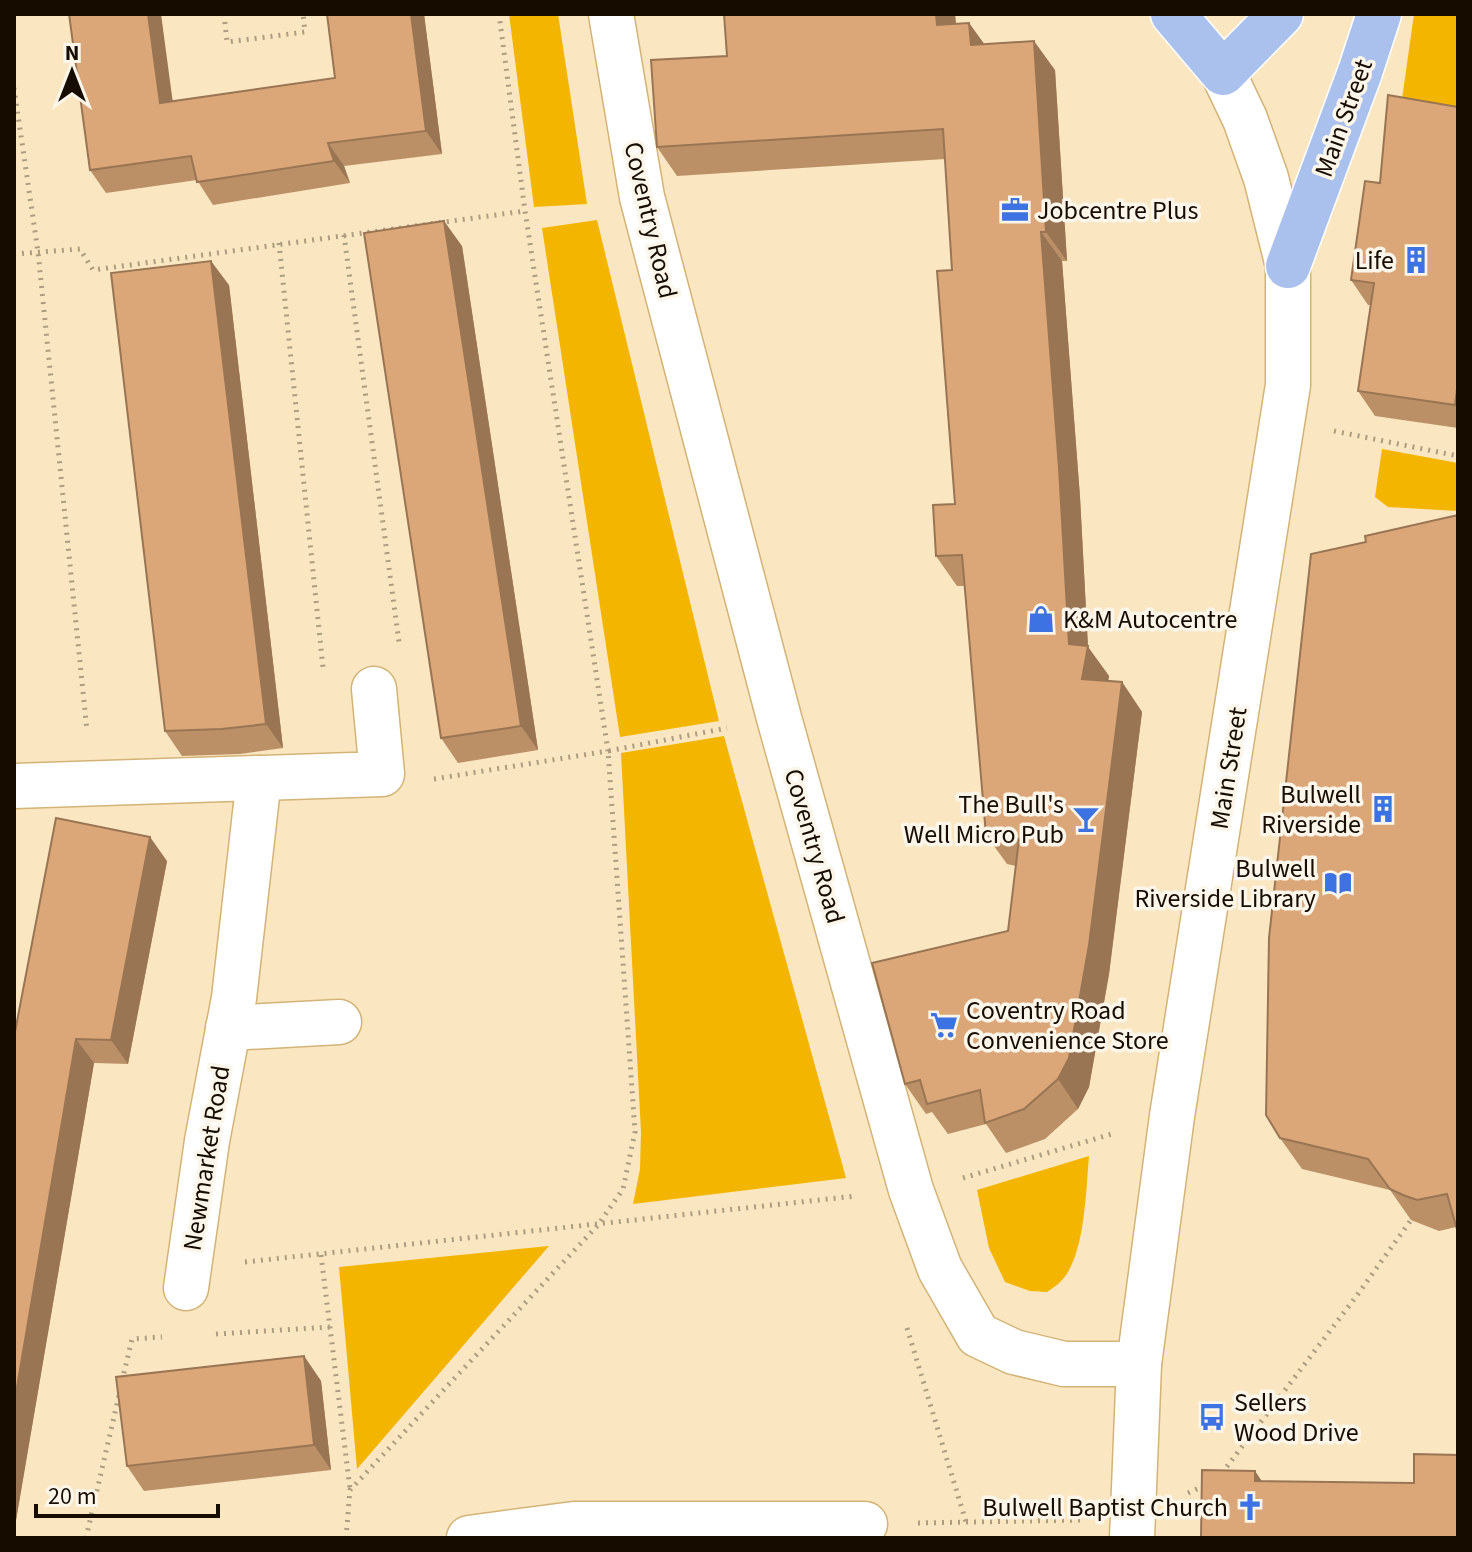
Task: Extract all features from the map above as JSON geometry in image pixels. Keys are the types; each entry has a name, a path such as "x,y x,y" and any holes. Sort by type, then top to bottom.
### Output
{"main road":[{"path":"1173,14 1223,73 1281,14"},
{"name":"Main Street","path":"1288,266 1379,14"}],"street":[{"name":"Coventry Road","path":"611,14 642,197 779,718 911,1190 940,1269 978,1335 1014,1352 1064,1364 1139,1364"},
{"name":"Main Street","path":"1139,1364 1172,1116 1288,385 1288,266 1266,178 1245,119 1223,73"},
{"path":"14,786 382,774 388,673"},
{"name":"Newmarket Road","path":"187,1278 207,1141 228,1028 259,778"},
{"name":"Newmarket Road","path":"228,1028 339,1022"},
{"path":"1132,1529 1139,1364"},
{"path":"469,1538 574,1524 728,1531 865,1524"}],"path":[{"path":"224,14 227,42 305,32 303,14"},
{"path":"350,1490 598,1225 623,1189 635,1132 608,751 525,211 499,14"},
{"path":"14,88 38,252 92,783"},
{"path":"14,254 80,249 93,270 525,211"},
{"path":"279,243 325,693 388,673 344,235"},
{"path":"1282,421 1458,456"},
{"path":"382,774 419,782 608,751 779,718"},
{"path":"187,1278 321,1255 870,1194"},
{"path":"865,1524 1132,1529 1218,1479 1411,1220"},
{"path":"321,1255 350,1490 346,1538"},
{"path":"208,1334 330,1327"},
{"path":"86,1538 132,1339 162,1337"}],"shaded area":[{"path":"509,14 558,14 587,204 534,207"},
{"path":"1414,14 1458,14 1458,109 1402,99"},
{"path":"597,220 719,721 620,737 542,228"},
{"path":"1382,449 1458,463 1458,511 1388,507 1375,497"},
{"path":"724,736 846,1178 633,1204 640,1169 641,1132 621,753"},
{"path":"1089,1156 1080,1239 1070,1269 1047,1292 1030,1291 1005,1282 989,1248 977,1190"},
{"path":"549,1246 357,1469 339,1267"}],"building":[{"path":"69,14 148,14 160,103 335,78 327,14 411,14 426,131 328,143 334,161 197,182 191,156 90,170"},
{"path":"724,14 936,14 937,25 969,23 971,45 1034,41 1046,232 1041,232 1069,644 1088,646 1082,679 1122,682 1089,945 1069,1058 1058,1079 1024,1109 985,1123 980,1090 927,1104 920,1080 905,1084 872,963 1008,931 1019,839 986,835 962,555 936,556 933,505 955,504 937,271 952,270 943,129 657,147 651,60 727,56"},
{"name":"Life","path":"1388,95 1458,107 1458,382 1455,405 1358,391 1374,283 1351,280 1365,181 1380,183"},
{"path":"444,221 521,726 441,738 364,233"},
{"path":"211,261 266,724 165,731 111,273"},
{"name":"Bulwell Riverside","path":"1458,515 1458,1233 1447,1194 1417,1200 1403,1195 1390,1189 1368,1159 1280,1138 1266,1115 1269,938 1311,554 1366,542 1365,536"},
{"path":"56,818 150,837 111,1040 76,1039 14,1405 14,1037"},
{"path":"304,1356 314,1445 127,1466 116,1377"},
{"path":"1414,1454 1458,1455 1458,1538 1201,1538 1202,1470 1255,1471 1255,1481 1414,1483"}],"place":[{"name":"Jobcentre Plus","path":"1015,210"},
{"name":"Life","path":"1416,260"},
{"name":"K&M Autocentre","path":"1041,619"},
{"name":"Bulwell Riverside","path":"1383,809"},
{"name":"The Bull's Well Micro Pub","path":"1086,819"},
{"name":"Bulwell Riverside Library","path":"1338,883"},
{"name":"Coventry Road Convenience Store","path":"944,1025"},
{"name":"Sellers Wood Drive","path":"1212,1417"},
{"name":"Bulwell Baptist Church","path":"1250,1507"}]}
